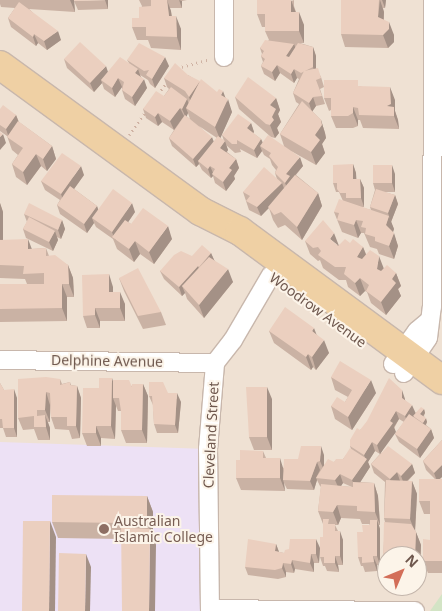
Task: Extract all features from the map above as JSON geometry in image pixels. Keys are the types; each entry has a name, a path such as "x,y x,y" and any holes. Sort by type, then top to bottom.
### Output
{"main road":[{"name":"Woodrow Avenue","path":"0,65 200,211 240,231 403,361 442,401"},
{"name":"Woodrow Avenue","path":"200,211 232,247 271,275 403,361 442,380"}],"street":[{"path":"224,0 224,57"},
{"path":"403,361 430,321 432,288 433,0"},
{"name":"Cleveland Street","path":"210,610 208,450 215,363 248,314 271,275"},
{"name":"Delphine Avenue","path":"0,360 215,363"},
{"path":"210,610 415,611"}],"path":[{"path":"174,72 182,64 224,57"},
{"path":"157,96 169,80"},
{"path":"117,152 151,104"}],"shaded area":[{"path":"0,0 442,0 442,611 0,611"},
{"name":"Australian Islamic College","path":"0,442 208,449 210,611 0,611"}],"green space":[{"path":"442,594 442,611 430,611"}],"building":[{"path":"151,0 167,0 169,16 176,16 177,37 146,36 146,27 132,27 132,18 139,18 139,7 151,6"},
{"path":"257,0 291,0 291,12 299,12 299,31 265,31 265,14 257,14"},
{"path":"341,0 379,0 378,17 389,22 389,29 383,35 341,34"},
{"path":"19,2 58,31 44,41 34,34 33,37 8,18"},
{"path":"265,40 294,44 286,56 289,57 298,43 313,47 313,67 301,73 294,69 291,74 277,65 272,72 261,66 265,59 261,56 264,51 260,48"},
{"path":"80,42 106,66 90,83 64,59"},
{"path":"139,43 165,57 152,79 146,75 149,70 144,71 127,60"},
{"path":"120,57 138,69 135,73 144,79 132,97 122,90 124,82 118,78 112,88 101,80"},
{"path":"175,63 188,75 200,81 189,97 185,91 164,78"},
{"path":"318,68 321,78 316,80 322,96 313,97 309,103 293,93 304,71"},
{"path":"248,77 276,98 270,105 276,109 272,117 274,120 270,125 266,124 235,97"},
{"path":"201,79 217,92 219,89 223,91 221,95 228,99 215,127 186,108"},
{"path":"324,80 358,80 358,86 390,87 391,104 387,106 394,107 394,116 359,115 358,108 353,107 353,113 348,116 331,116 331,98 324,98"},
{"path":"171,87 187,99 182,109 180,108 170,121 158,113 155,117 143,109 156,91 164,96"},
{"path":"302,101 321,120 322,125 315,135 320,140 311,152 280,134"},
{"path":"3,105 16,115 6,129 0,125 0,109"},
{"path":"238,114 251,123 247,128 261,139 254,150 237,140 237,144 232,144 222,135"},
{"path":"185,115 212,137 193,159 169,138"},
{"path":"18,121 52,146 43,159 36,154 23,172 12,164 23,148 7,137"},
{"path":"268,135 300,157 286,174 290,176 285,183 275,173 278,167 269,156 271,153 260,146"},
{"path":"218,136 225,141 220,148 236,159 229,168 232,170 223,182 212,174 215,169 210,166 208,169 198,161"},
{"path":"62,153 81,166 61,194 41,181"},
{"path":"353,164 353,179 360,179 361,198 346,198 346,193 340,193 337,189 337,183 333,183 333,165"},
{"path":"373,165 392,165 392,183 373,183"},
{"path":"264,167 282,183 257,207 246,201 250,196 243,192"},
{"path":"295,175 318,193 297,227 281,212 274,215 268,207"},
{"path":"70,186 97,206 84,224 57,205"},
{"path":"113,189 132,203 112,232 92,218"},
{"path":"376,189 395,195 388,213 370,207"},
{"path":"339,199 389,216 386,225 394,233 389,246 375,241 375,237 365,234 366,228 361,227 363,221 356,220 354,225 337,220 339,213 334,212"},
{"path":"29,203 62,220 58,230 24,214"},
{"path":"143,208 168,226 149,252 135,241 129,249 112,237 125,220 131,224"},
{"path":"29,217 55,231 49,242 23,229"},
{"path":"323,220 334,233 330,239 338,246 345,239 350,243 353,239 363,247 357,257 362,259 370,250 379,256 377,269 381,271 387,265 396,273 392,279 396,283 381,302 366,291 369,285 360,278 355,283 344,274 346,267 335,267 318,255 321,251 318,247 313,248 305,241"},
{"path":"28,239 28,249 46,248 46,256 55,255 68,265 69,284 62,284 62,308 0,309 0,284 44,284 44,273 23,274 24,266 0,265 0,240"},
{"path":"202,245 211,253 179,287 160,271 174,255 181,251 192,256"},
{"path":"209,257 228,269 199,305 182,286"},
{"path":"138,268 161,312 138,316 119,278"},
{"path":"109,274 109,292 120,292 120,308 95,308 95,315 83,316 82,275"},
{"path":"285,307 314,328 312,331 324,340 312,357 308,354 306,357 269,331"},
{"path":"340,361 371,380 348,417 331,406 337,397 345,402 352,390 331,377"},
{"path":"46,377 60,379 60,385 70,382 70,385 77,386 76,426 67,426 67,417 51,417 50,393 46,392 45,410 37,410 37,416 45,415 46,427 34,427 34,416 18,418 18,379"},
{"path":"99,378 112,378 111,426 96,426 96,433 82,433 83,388 99,388"},
{"path":"389,378 402,390 402,398 412,405 405,416 396,411 390,421 393,423 377,445 372,442 364,455 350,446 350,440 357,428 360,430 367,421"},
{"path":"113,380 129,380 132,387 132,384 143,384 142,430 121,430 119,398 113,398"},
{"path":"149,382 163,382 168,393 177,393 175,425 154,424 152,396 149,396"},
{"path":"0,383 4,390 14,389 14,428 3,428 2,419 0,419"},
{"path":"246,387 267,387 267,437 249,437"},
{"path":"421,407 424,409 420,414 426,418 423,423 413,416"},
{"path":"409,414 431,429 417,449 395,434"},
{"path":"442,440 442,465 434,473 423,461"},
{"path":"301,446 321,446 320,461 317,462 310,481 283,480 284,459 298,459"},
{"path":"388,446 412,464 401,476 397,472 390,479 371,464"},
{"path":"350,448 367,459 352,480 340,474 335,480 316,478 328,459 334,462 336,459 343,459"},
{"path":"240,450 263,451 263,458 280,458 280,478 236,478 236,460 240,460"},
{"path":"419,479 442,479 442,561 427,561 427,546 423,546 423,539 430,540 430,501 419,501"},
{"path":"386,480 412,481 410,519 384,518"},
{"path":"353,482 374,483 375,512 357,511 357,506 337,505 333,512 318,511 321,484 353,487"},
{"path":"52,495 147,496 147,522 128,522 130,528 150,529 149,611 122,611 121,523 52,522"},
{"path":"323,519 329,519 328,524 335,524 335,531 340,531 340,556 335,556 335,563 324,563 324,557 320,557 320,537 323,537"},
{"path":"370,520 377,520 377,556 373,556 374,562 362,563 362,557 358,557 357,532 363,532 362,525 370,525"},
{"path":"23,521 50,521 49,611 22,611"},
{"path":"384,522 411,524 416,532 415,546 383,546"},
{"path":"248,539 276,544 275,551 284,553 285,550 289,549 290,539 316,539 316,554 311,554 310,563 292,560 291,564 283,563 282,568 275,570 245,567"},
{"path":"59,553 86,554 85,611 58,611"}],"place":[{"name":"Australian Islamic College","path":"104,529"}]}
